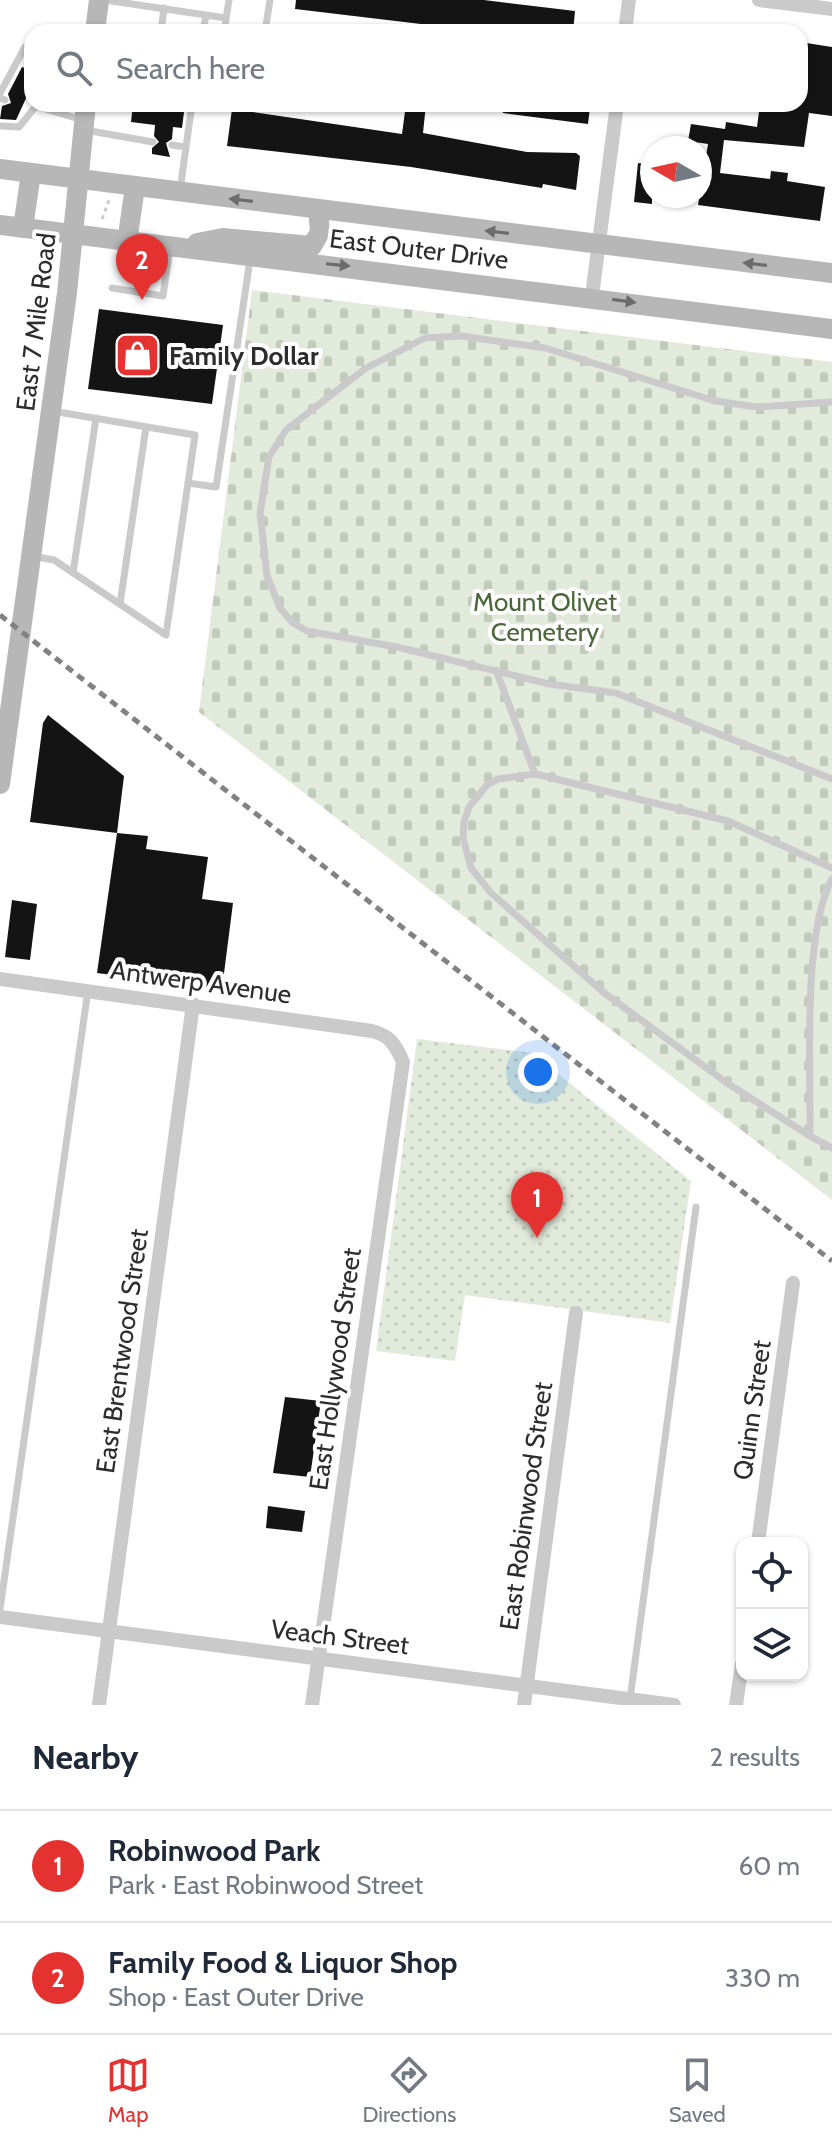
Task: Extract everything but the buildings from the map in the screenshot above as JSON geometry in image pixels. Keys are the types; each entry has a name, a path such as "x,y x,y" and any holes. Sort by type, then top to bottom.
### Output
{"main road":[{"path":"97,24 102,0"},
{"name":"East 7 Mile Road","path":"0,784 5,694 30,556 51,411 84,118"},
{"name":"East Outer Drive","path":"0,169 832,273"},
{"path":"23,228 31,173"},
{"path":"127,242 135,187"},
{"path":"173,246 223,238 312,246 320,232 318,209"},
{"name":"East Outer Drive","path":"0,225 592,296 832,329"}],"street":[{"path":"626,24 629,0"},
{"path":"759,0 832,9"},
{"path":"592,296 616,112"},
{"name":"Antwerp Avenue","path":"0,979 372,1031 388,1037 392,1042"},
{"name":"East Brentwood Street","path":"99,1705 193,1004"},
{"name":"East Hollywood Street","path":"312,1705 403,1062 392,1042"},
{"name":"Quinn Street","path":"759,1537 793,1283"},
{"name":"East Robinwood Street","path":"524,1705 576,1313"},
{"name":"Veach Street","path":"0,1617 674,1705"},
{"path":"736,1705 740,1681"}],"lane":[{"path":"102,0 226,18"},
{"path":"225,24 229,0"},
{"path":"266,24 270,0"},
{"path":"162,24 164,8"},
{"path":"204,24 206,15"},
{"path":"2,97 24,49"},
{"path":"0,126 19,127 31,112"},
{"path":"57,112 153,142"},
{"path":"180,192 191,112"},
{"path":"172,145 186,147"},
{"path":"112,288 163,296 173,246"},
{"path":"188,483 216,487 251,255"},
{"path":"832,402 757,407 715,401 582,357 461,336 425,338 366,368 286,430 269,457 263,486 262,548 267,576 280,608 293,623 307,631 549,684 616,693 832,779"},
{"path":"30,556 54,560 166,635 195,435 51,411"},
{"path":"73,573 96,418"},
{"path":"120,604 146,427"},
{"path":"496,670 535,774"},
{"path":"832,868 728,821 535,774 498,779 478,793 469,807 463,838 471,868 481,883 603,992 727,1083 832,1148"},
{"path":"810,1136 811,987 822,898 832,879"},
{"path":"0,1609 88,990"},
{"path":"630,1699 696,1207"}],"path":[{"path":"101,224 110,196"}],"green space":[{"name":"Mount Olivet Cemetery","path":"252,290 832,362 832,1200 199,712"},
{"path":"417,1039 532,1053 691,1181 670,1323 465,1295 455,1361 376,1351"}],"railway":[{"path":"0,615 832,1261"}],"place":[{"name":"Family Food & Liquor Shop","path":"142,300"},
{"name":"Family Dollar","path":"138,356"},
{"name":"Robinwood Park","path":"537,1238"}]}
